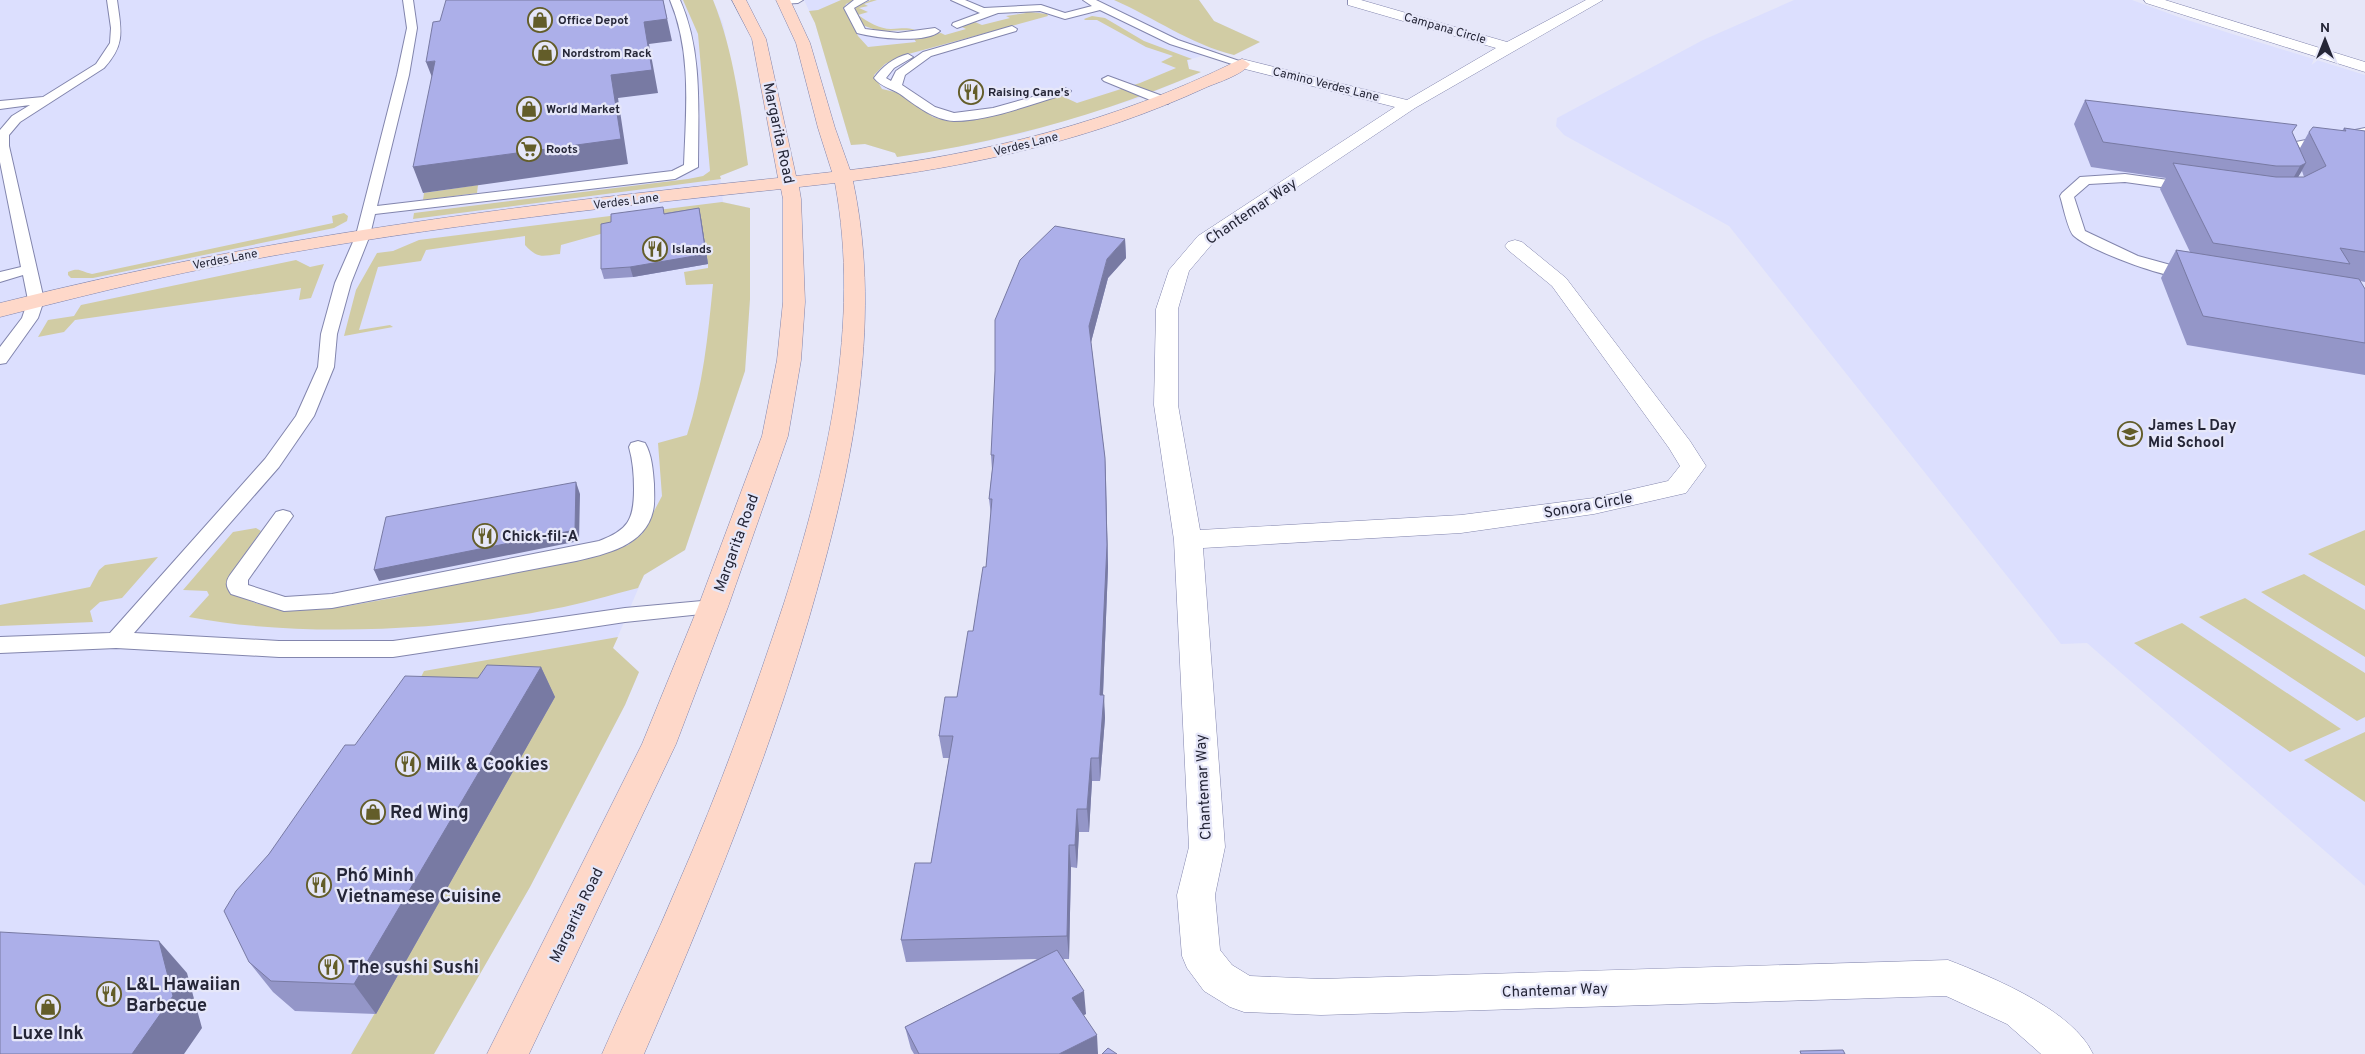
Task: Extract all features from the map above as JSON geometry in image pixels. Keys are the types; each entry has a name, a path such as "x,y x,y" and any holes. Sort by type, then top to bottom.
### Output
{"main road":[{"name":"Margarita Road","path":"508,1054 659,744 713,607 775,436 790,360 794,302 792,199 759,39 739,0"},
{"path":"623,1054 727,814 777,674 815,547 838,454 850,376 854,306 853,266 842,176 796,27 785,1"},
{"name":"Verdes Lane","path":"0,310 36,300 237,257 363,235 544,210 922,166 1012,149 1092,126 1164,101 1197,88 1242,64"}],"street":[{"name":"Chantemar Way","path":"1596,0 1509,46 1409,105 1205,240 1179,270 1167,309 1166,405 1188,540 1207,847 1196,895 1201,956 1218,978 1244,994 1321,997 1948,978 2021,1011 2072,1054"},
{"path":"2151,0 2365,67"},
{"name":"Campana Circle","path":"1353,2 1509,46"},
{"name":"Camino Verdes Lane","path":"1242,64 1409,105"},
{"name":"Sonora Circle","path":"1188,540 1461,524 1594,506 1677,487 1693,466 1681,446 1559,282 1515,246"}],"lane":[{"path":"0,359 30,318 36,300 3,146 3,134 21,116 43,100 100,66 110,56 117,42 112,0"},
{"path":"116,640 272,463 305,416 326,367 329,334 337,304 363,235 369,211 411,34 408,0"},
{"path":"369,211 665,176 686,171 691,167 689,65 686,36 675,0"},
{"path":"863,0 849,8 861,31 870,34 898,36 935,31"},
{"path":"956,0 983,11 994,12 1041,8 1065,16 1102,6"},
{"path":"1088,0 1102,6 1122,19 1174,42 1242,64"},
{"path":"957,25 994,12"},
{"path":"1012,29 927,54 907,57 890,66 880,78 887,84 896,86 931,110 952,117 994,111 1065,91"},
{"path":"896,86 900,73 927,54"},
{"path":"1108,78 1164,101"},
{"path":"0,105 43,100"},
{"path":"0,112 21,116"},
{"path":"2298,182 2286,156 2295,146 2365,132"},
{"path":"2202,277 2163,270 2107,250 2079,233 2067,196 2085,180 2125,178 2203,189"},
{"path":"0,277 30,269"},
{"path":"283,516 237,580 238,589 284,604 332,601 576,554 606,548 623,539 633,529 643,513 644,466 638,447"},
{"path":"0,645 116,640 279,649 394,649 625,615 713,607"}],"shaded area":[{"path":"0,0 713,0 723,24 741,111 748,165 720,176 723,202 750,208 750,299 745,371 685,550 644,575 613,648 639,672 625,705 530,887 434,1054 0,1054"},
{"path":"683,0 713,0 731,61 748,165 720,176 721,179 413,219 414,213 688,179 703,176 710,171 698,34"},
{"path":"804,0 1199,0 1214,21 1260,42 1234,55 1218,51 1188,60 1189,69 1201,72 1139,98 1024,133 974,144 897,157 895,153 865,144 851,145 815,23"},
{"path":"841,0 855,0 846,4 844,9 858,36 868,47 916,42 913,37 941,33 945,35 966,29 960,26 975,22 982,25 1010,18 1006,16 1026,13 1022,11 1047,14 1048,16 901,56 885,64 874,75 882,89 899,93 933,117 948,121 997,113 1062,96 1077,103 1140,83 1176,68 1161,62 1173,56 1146,47 1097,20 1084,19 1092,16 1105,18 1144,41 1192,59 1187,60 1189,69 1201,72 1127,101 1052,125 975,143 897,157 895,153 865,144 851,145 815,23 809,11 818,10"},
{"path":"871,0 877,0 864,4 868,6 859,8 868,12 858,15 870,23 883,28 915,30 879,31 862,25 853,8"},
{"path":"1114,0 1199,0 1214,21 1260,42 1234,55 1188,38"},
{"name":"James L Day Mid School","path":"1794,0 2132,0 2184,19 2365,75 2365,886 2087,643 2061,644 1729,226 1564,135 1556,126 1557,118 1703,40"},
{"path":"478,185 477,193 423,200 424,193"},
{"path":"722,202 750,208 750,299 745,371 685,550 644,575 638,588 585,602 510,617 418,627 371,629 277,628 232,624 189,617 209,595 207,591 183,590 233,532 256,528 261,531 229,576 227,587 236,595 258,604 293,607 342,607 398,597 482,576 595,556 628,545 642,534 662,496 658,443 687,435 693,417 704,361 713,284 686,285 684,272 708,268 708,264 604,233 561,245 560,254 540,256 533,253 525,245 525,236 426,250 421,261 378,267 359,330 390,325 393,327 344,336 356,290 377,253 393,251 419,240"},
{"path":"344,213 348,216 347,221 334,228 93,278 71,278 68,275 68,272 75,270 92,274 333,223 332,216"},
{"path":"296,260 310,267 324,264 311,298 299,300 301,288 75,320 64,332 38,337 48,320 74,316 81,305"},
{"path":"2365,530 2365,586 2308,554"},
{"path":"158,557 122,598 100,602 90,611 93,622 0,626 0,605 90,587 99,570 105,565"},
{"path":"2304,574 2365,610 2365,657 2261,592"},
{"path":"2245,598 2365,673 2365,717 2357,721 2199,617"},
{"path":"2182,623 2341,729 2290,752 2134,643"},
{"path":"618,637 613,648 639,672 625,705 530,887 434,1054 351,1054 425,927 513,679 421,677 424,671"},
{"path":"2365,732 2365,802 2304,760"}],"building":[{"path":"446,0 663,0 667,19 644,22 652,70 611,75 621,139 413,167 435,61 426,62 433,22 440,21"},
{"path":"2085,100 2297,125 2292,132 2306,163 2300,166 2276,166 2103,142"},
{"path":"2313,127 2365,131 2365,252 2340,248 2350,264 2213,243 2173,163 2276,177 2304,177 2326,166 2309,132"},
{"name":"Islands","path":"663,207 664,214 699,208 706,254 630,267 601,269 601,224 611,222 611,214"},
{"path":"1055,226 1125,239 1107,259 1089,326 1105,458 1107,545 1100,695 1104,695 1099,758 1091,758 1087,809 1077,809 1075,845 1069,845 1067,936 901,940 915,863 931,863 953,736 939,736 945,697 957,697 968,631 973,631 983,567 986,567 992,499 989,499 994,455 991,455 995,371 995,320 1020,260"},
{"path":"2176,250 2359,279 2365,289 2365,343 2203,316"},
{"name":"Chick-fil-A","path":"576,482 575,530 374,570 386,517"},
{"path":"487,665 541,667 354,984 271,981 249,962 224,911 236,891 269,854 345,745 355,745 405,676 478,678"},
{"path":"0,932 159,941 173,996 132,1054 0,1054"},
{"path":"1057,950 1084,991 1072,998 1097,1035 1059,1054 919,1054 905,1027"},
{"path":"1108,1048 1117,1054 1102,1054"},
{"path":"1843,1050 1845,1054 1801,1054 1800,1051"}],"place":[{"name":"Office Depot","path":"540,20"},
{"name":"Nordstrom Rack","path":"545,53"},
{"name":"Raising Cane's","path":"971,92"},
{"name":"World Market","path":"529,109"},
{"name":"Roots","path":"529,149"},
{"name":"Islands","path":"655,249"},
{"name":"James L Day Mid School","path":"2130,434"},
{"name":"Chick-fil-A","path":"485,536"},
{"name":"Milk & Cookies","path":"408,764"},
{"name":"Red Wing","path":"373,812"},
{"name":"Phó Minh Vietnamese Cuisine","path":"319,885"},
{"name":"The sushi Sushi","path":"331,967"},
{"name":"L&L Hawaiian Barbecue","path":"109,994"},
{"name":"Luxe Ink","path":"48,1007"}]}
